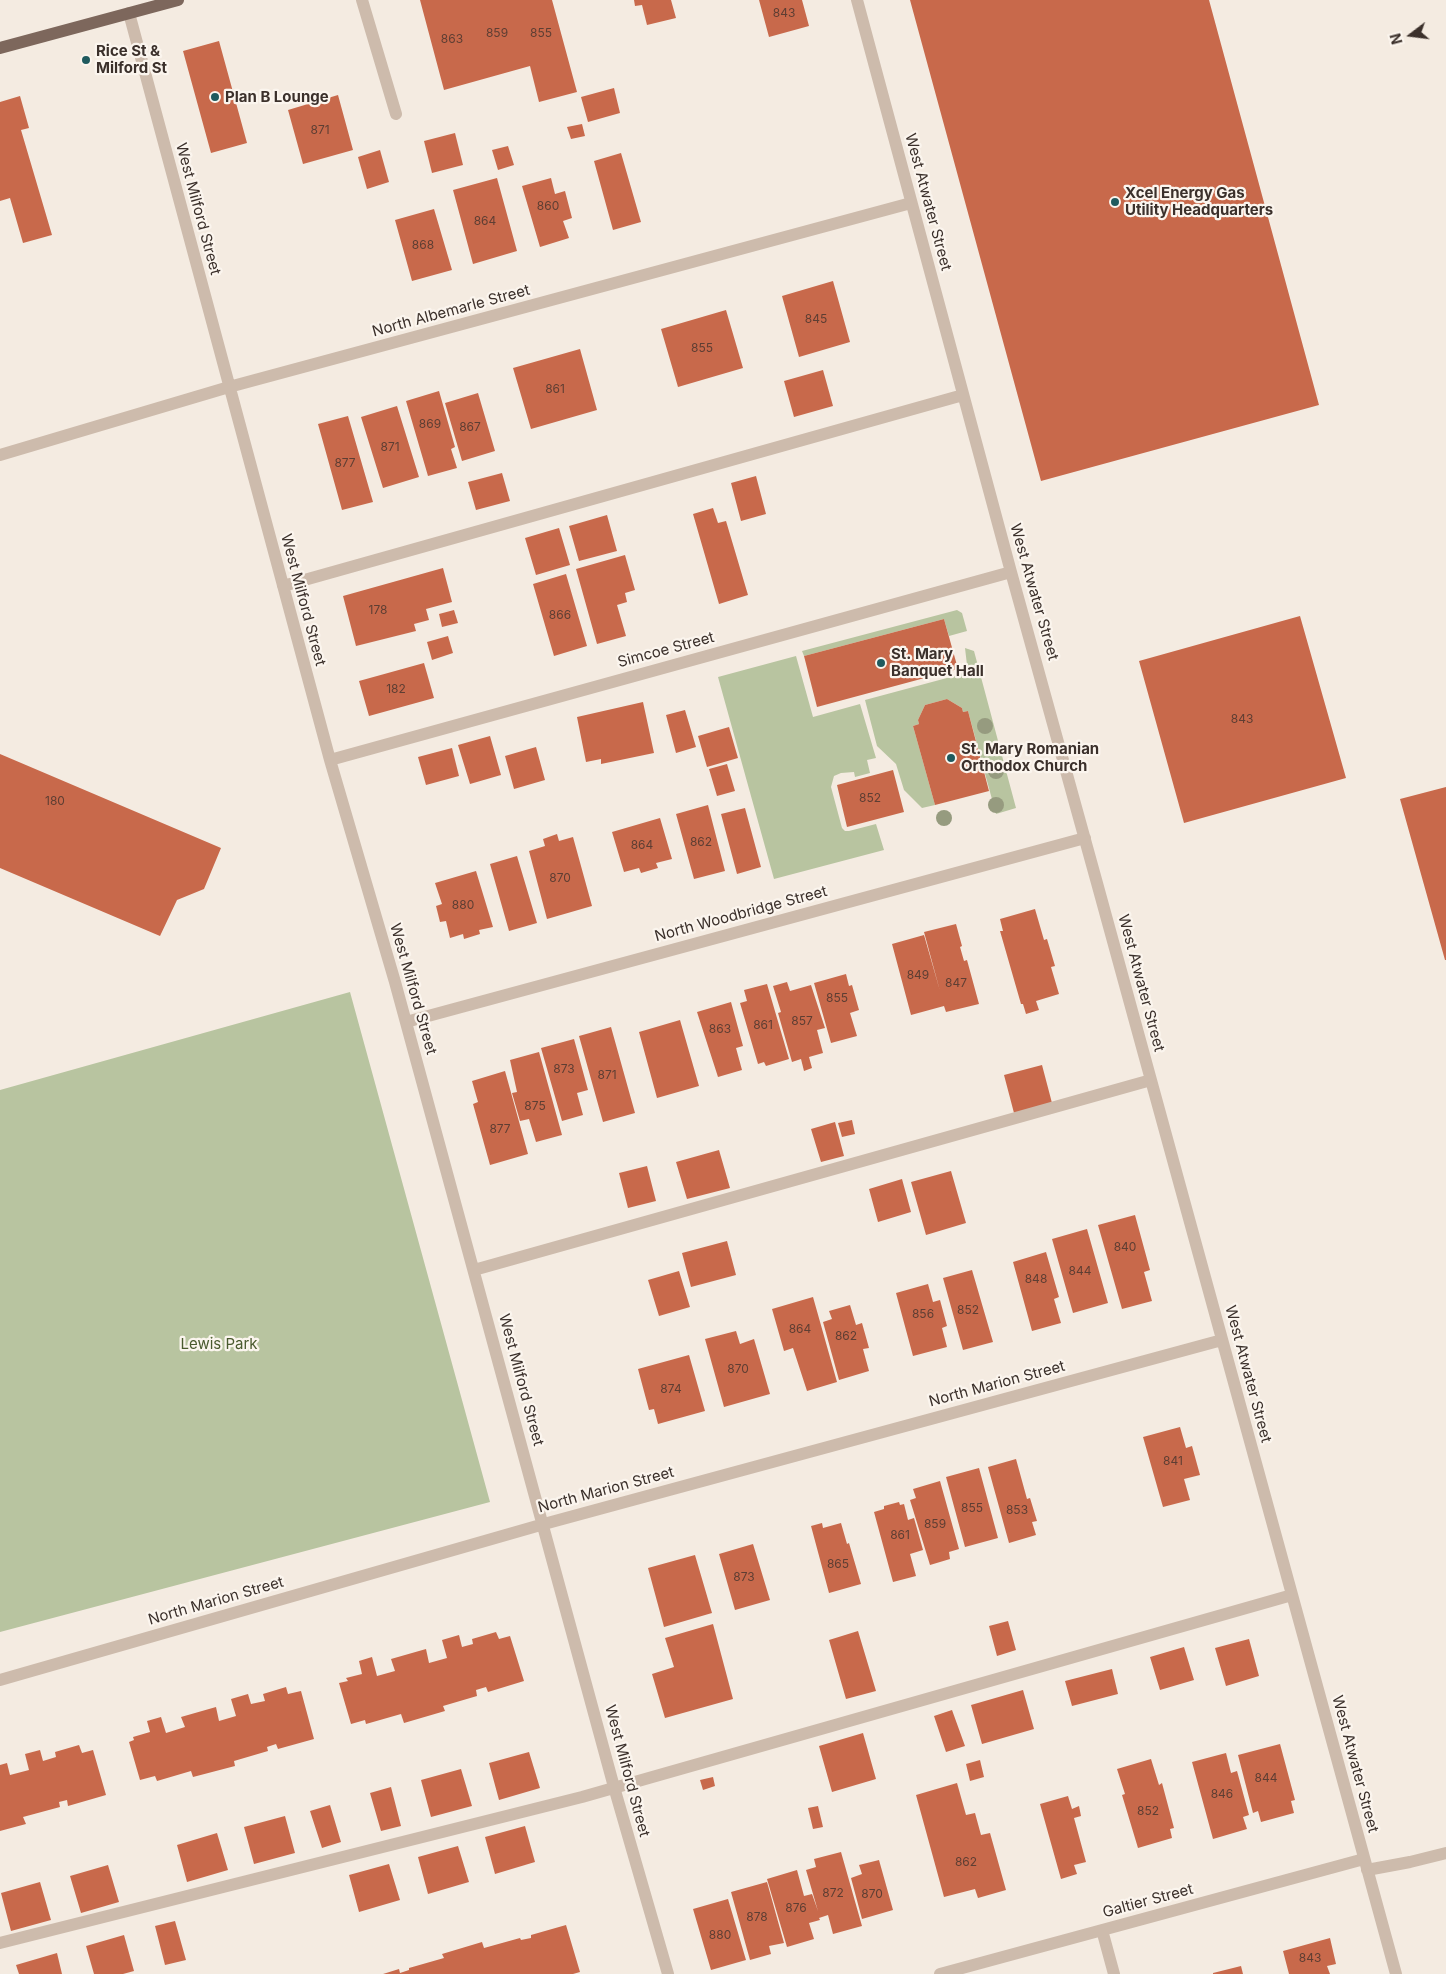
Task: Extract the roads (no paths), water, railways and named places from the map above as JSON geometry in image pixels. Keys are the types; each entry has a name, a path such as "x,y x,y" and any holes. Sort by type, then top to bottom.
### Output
{"main road":[{"path":"0,48 178,0"}],"street":[{"path":"362,0 396,114"},
{"name":"West Atwater Street","path":"857,0 1011,572 1396,1974"},
{"name":"West Milford Street","path":"129,13 330,760 406,1022 614,1787 668,1974"},
{"name":"North Albemarle Street","path":"0,455 229,387 911,203"},
{"path":"283,586 963,395"},
{"name":"Simcoe Street","path":"330,760 1011,572"},
{"name":"North Woodbridge Street","path":"406,1022 1085,838"},
{"path":"474,1270 1151,1080"},
{"name":"North Marion Street","path":"0,1680 544,1524 1222,1340"},
{"path":"0,1943 572,1799 1292,1595"},
{"name":"Galtier Street","path":"940,1974 1102,1930 1366,1865 1410,1862 1446,1853"},
{"path":"1102,1930 1114,1974"}],"place":[{"name":"Rice St & Milford St","path":"86,60"},
{"name":"Plan B Lounge","path":"215,97"},
{"name":"Xcel Energy Gas Utility Headquarters","path":"1115,202"},
{"name":"St. Mary Banquet Hall","path":"881,663"},
{"name":"St. Mary Romanian Orthodox Church","path":"951,758"}],"park label":[{"name":"Lewis Park","path":"219,1344"}]}
